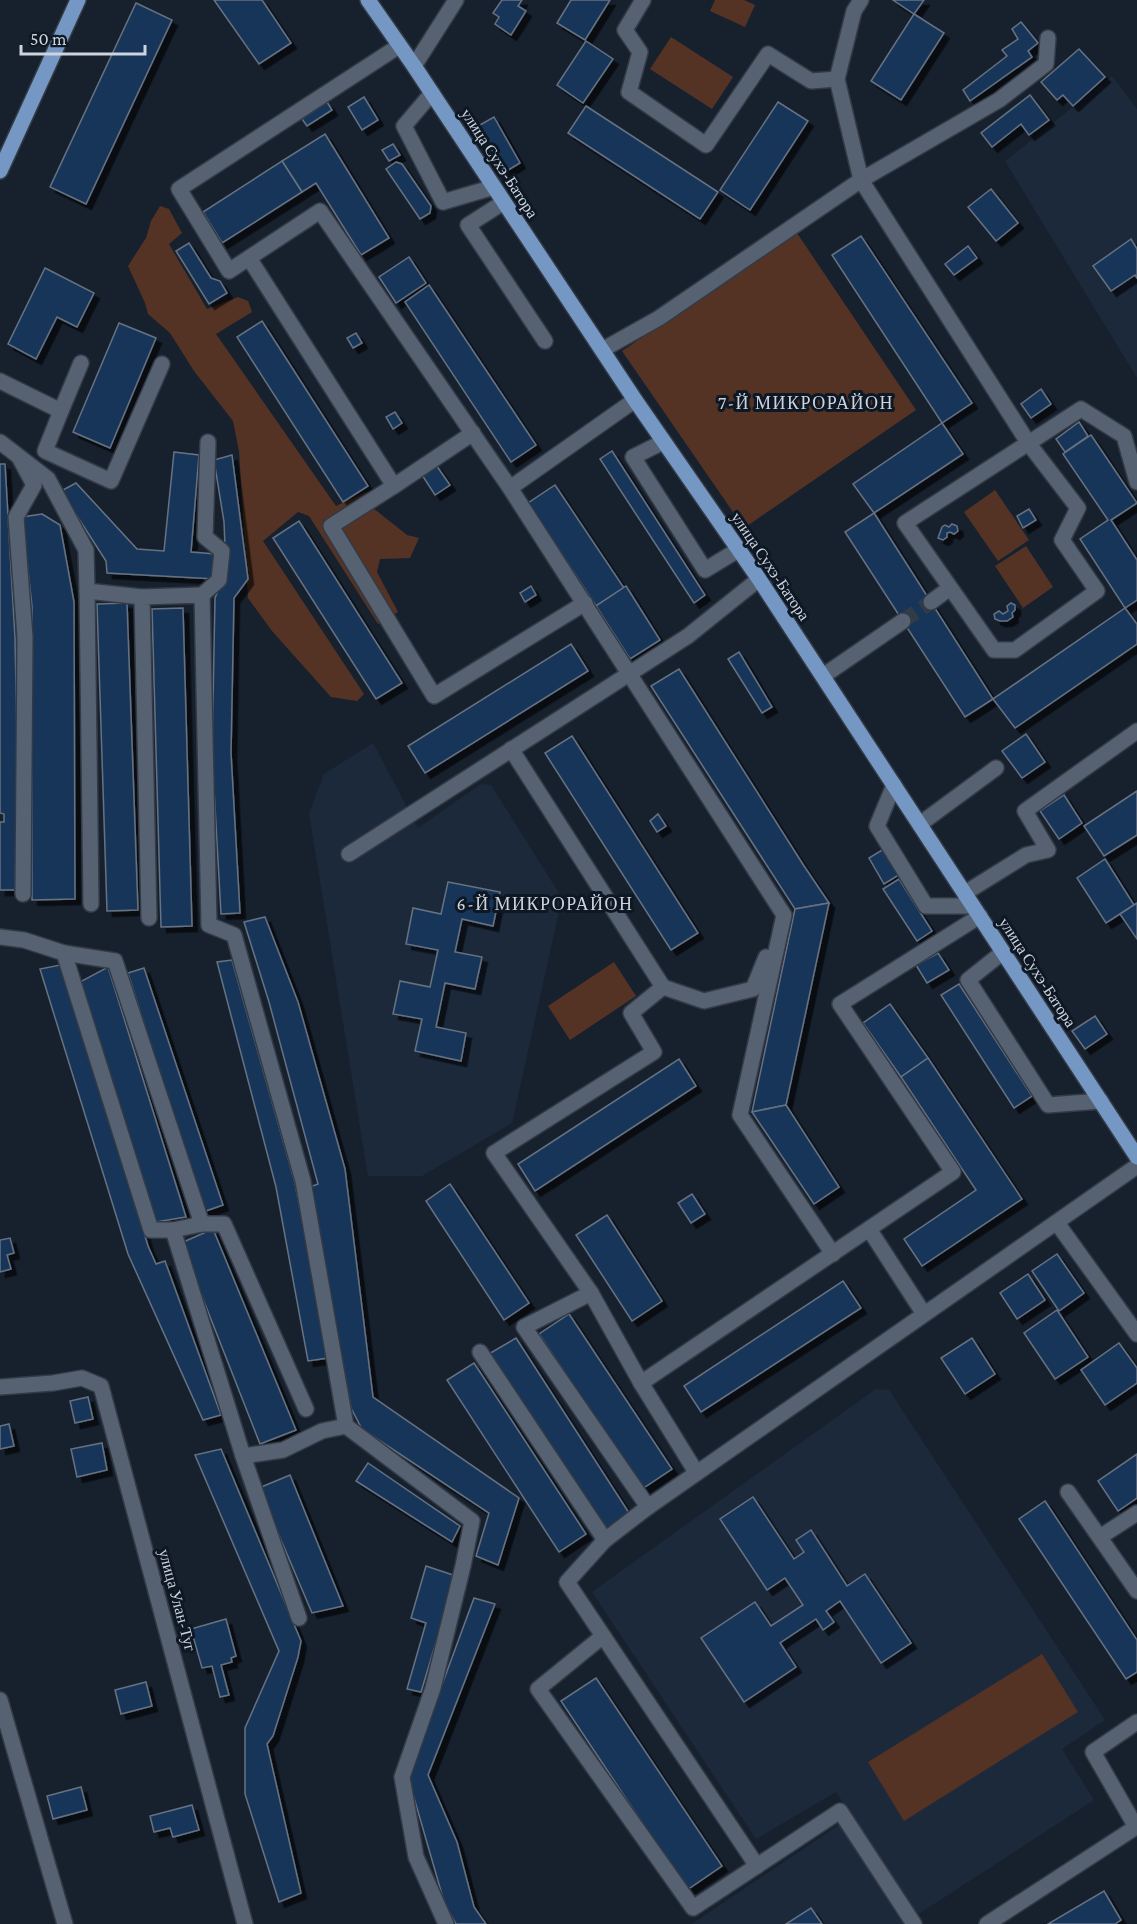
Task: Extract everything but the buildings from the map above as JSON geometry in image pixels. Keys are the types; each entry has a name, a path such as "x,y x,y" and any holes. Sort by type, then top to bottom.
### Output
{"main road":[{"path":"0,171 78,0"},
{"name":"улица Сухэ-Батора","path":"368,0 634,400 759,579 1137,1157"}],"street":[{"path":"643,0 625,30 640,52 629,92 706,145 768,54 811,81 837,79"},
{"path":"861,0 854,11 837,79 861,180 1029,444 1078,508 1062,540 1097,591 1016,650 994,651 905,524 1029,444 1081,409 1124,436 1137,482"},
{"path":"414,66 454,1"},
{"path":"602,350 659,318 861,180 999,100 1046,64 1048,38"},
{"path":"399,46 179,189 229,271 320,211 510,488 784,915 740,1114 833,1254"},
{"path":"432,93 404,126 443,202 494,187"},
{"path":"504,202 468,225 545,341"},
{"path":"249,258 394,486"},
{"path":"81,363 45,451 111,481 162,364"},
{"path":"0,381 61,411"},
{"path":"510,488 634,400"},
{"path":"472,433 331,526 434,696 585,603"},
{"path":"0,442 48,479 86,550 91,904"},
{"path":"87,591 142,597 202,595 219,580 222,551 205,537 208,442"},
{"path":"663,442 633,457 705,570 738,550"},
{"path":"19,457 34,485 16,518 25,637 23,894"},
{"path":"349,854 688,636 759,579"},
{"path":"931,602 950,588"},
{"path":"202,595 209,925 234,935 303,1181 346,1426 472,1521 432,1688 402,1777 416,1857 446,1924"},
{"path":"142,597 149,918"},
{"path":"823,676 903,621"},
{"path":"964,893 1026,855 1048,850 1025,811 1137,731"},
{"path":"511,749 663,987 704,1001 753,989 784,915"},
{"path":"920,824 996,768"},
{"path":"894,785 877,826 926,906 976,911"},
{"path":"642,1383 953,1172 840,1004 976,911"},
{"path":"0,937 24,940 64,953 115,961 202,1224"},
{"path":"1003,951 968,980 1048,1105 1101,1101"},
{"path":"64,953 151,1230 173,1230 202,1224 224,1224 306,1409"},
{"path":"663,987 631,1013 654,1052 494,1153 591,1293 696,1472"},
{"path":"757,1866 567,1582 605,1540 648,1507 1137,1166"},
{"path":"1057,1223 1137,1334"},
{"path":"869,1229 924,1314"},
{"path":"173,1230 243,1456 299,1618"},
{"path":"591,1293 524,1327 648,1507"},
{"path":"480,1352 605,1540"},
{"name":"улица Улан-Туг","path":"0,1387 53,1383 82,1378 101,1386 245,1924"},
{"path":"243,1456 283,1450 322,1431 346,1426"},
{"path":"1068,1492 1137,1591"},
{"path":"1100,1537 1137,1513"},
{"path":"603,1636 538,1689 693,1908 840,1811 914,1924"},
{"path":"0,1700 65,1924"},
{"path":"987,1924 1136,1827 1093,1752 1137,1722"}],"shaded area":[{"path":"715,0 744,0 755,5 745,27 710,11"},
{"path":"671,37 733,77 712,109 650,69"},
{"path":"1112,76 1137,109 1137,378 1005,161"},
{"path":"160,206 169,209 182,233 169,244 207,309 238,297 248,301 252,312 216,334 336,506 366,492 373,508 407,535 419,538 410,558 380,559 377,572 398,612 378,624 309,516 298,512 263,541 364,694 357,701 331,697 272,631 248,598 239,451 233,421 194,371 170,333 148,314 128,266 146,238 151,221"},
{"path":"797,233 916,410 744,528 622,351"},
{"path":"995,490 1029,540 998,561 964,512"},
{"path":"1026,546 1053,587 1023,608 995,566"},
{"path":"373,743 418,828 481,784 491,785 562,898 512,1123 422,1176 368,1176 309,813 324,774"},
{"path":"614,962 636,996 570,1040 548,1006"},
{"path":"876,1389 889,1390 1105,1720 1062,1749 1094,1800 917,1915 836,1792 756,1839 592,1592"},
{"path":"1042,1654 1078,1712 904,1821 868,1762"},
{"path":"840,1824 907,1924 692,1924"}],"tunnel":[{"path":"903,621 931,602"}],"district":[{"name":"7-Й МИКРОРАЙОН","path":"806,403"},
{"name":"6-Й МИКРОРАЙОН","path":"545,904"}]}
